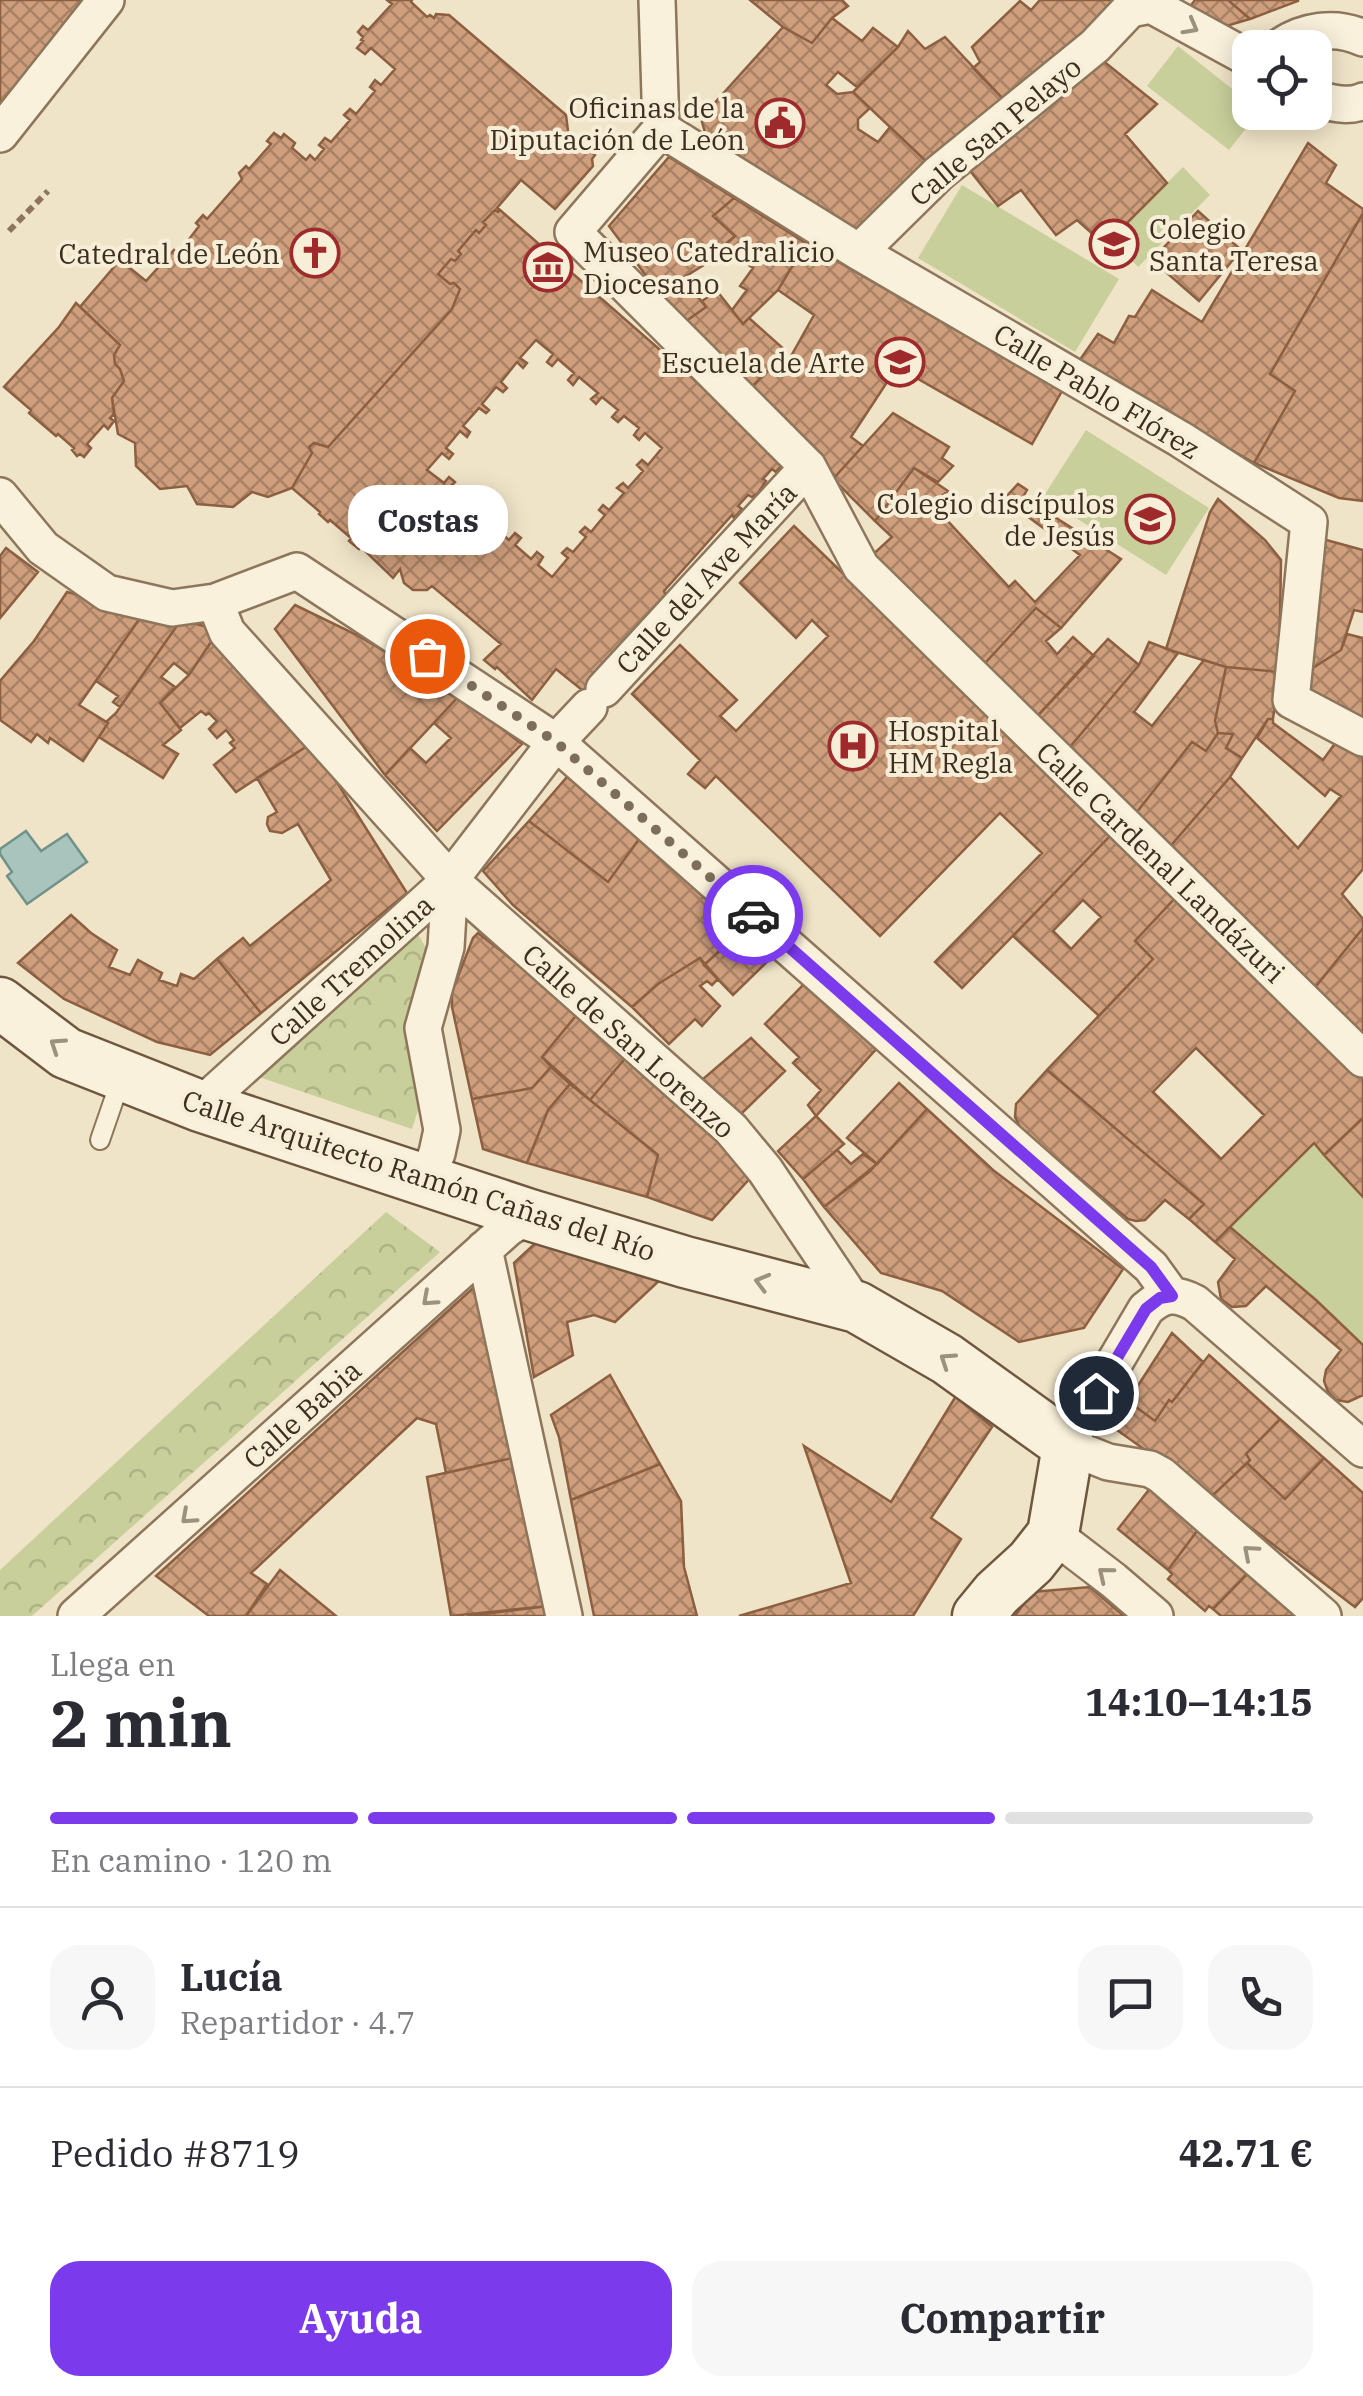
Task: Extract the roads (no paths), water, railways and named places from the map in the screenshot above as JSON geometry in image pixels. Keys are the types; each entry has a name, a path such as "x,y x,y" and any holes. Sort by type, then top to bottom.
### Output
{"street":[{"path":"0,134 106,0"},
{"path":"658,0 660,130"},
{"name":"Calle San Pelayo","path":"859,252 939,173 1095,46 1130,9 1151,5 1232,50"},
{"path":"1332,32 1349,32 1363,38"},
{"path":"1332,103 1353,105 1363,101"},
{"name":"Calle Pablo Flórez","path":"660,130 859,252 1180,438 1309,522 1291,700 1363,738"},
{"name":"Calle Cardenal Landázuri","path":"660,130 572,232 808,467 860,567 1363,1059"},
{"name":"Calle del Ave María","path":"450,880 556,742 808,467"},
{"path":"0,496 43,548 107,593 172,608 215,602 297,571 556,742 1151,1267 1172,1296"},
{"name":"Calle de San Lorenzo","path":"215,602 227,632 450,880 731,1130 765,1170 856,1308 947,1359 1068,1446"},
{"name":"Calle Tremolina","path":"200,1106 450,880"},
{"name":"Calle Tremolina","path":"426,1181 442,1130 424,1028 446,947 450,880"},
{"name":"Calle Arquitecto Ramón Cañas del Río","path":"0,1003 66,1052 200,1106 685,1262 856,1308"},
{"name":"Calle Babia","path":"98,1610 484,1249 530,1214"},
{"path":"484,1249 564,1616"},
{"path":"978,1616 1053,1534 1068,1446 1146,1309 1160,1298 1184,1297 1195,1303 1363,1449"},
{"path":"1068,1446 1108,1462 1161,1475 1323,1616"},
{"path":"1053,1534 1154,1616"}],"lane":[{"path":"100,1140 123,1075"}],"water":[{"path":"26,831 41,851 67,834 87,862 27,904 7,876 12,872 0,854 0,849"}],"place":[{"name":"Oficinas de la Diputación de León","path":"780,123"},
{"name":"Colegio Santa Teresa","path":"1114,244"},
{"name":"Catedral de León","path":"315,253"},
{"name":"Museo Catedralicio Diocesano","path":"548,267"},
{"name":"Escuela de Arte","path":"900,362"},
{"name":"Colegio discípulos de Jesús","path":"1150,519"},
{"name":"Costas","path":"427,656"},
{"name":"Hospital HM Regla","path":"853,746"}]}
